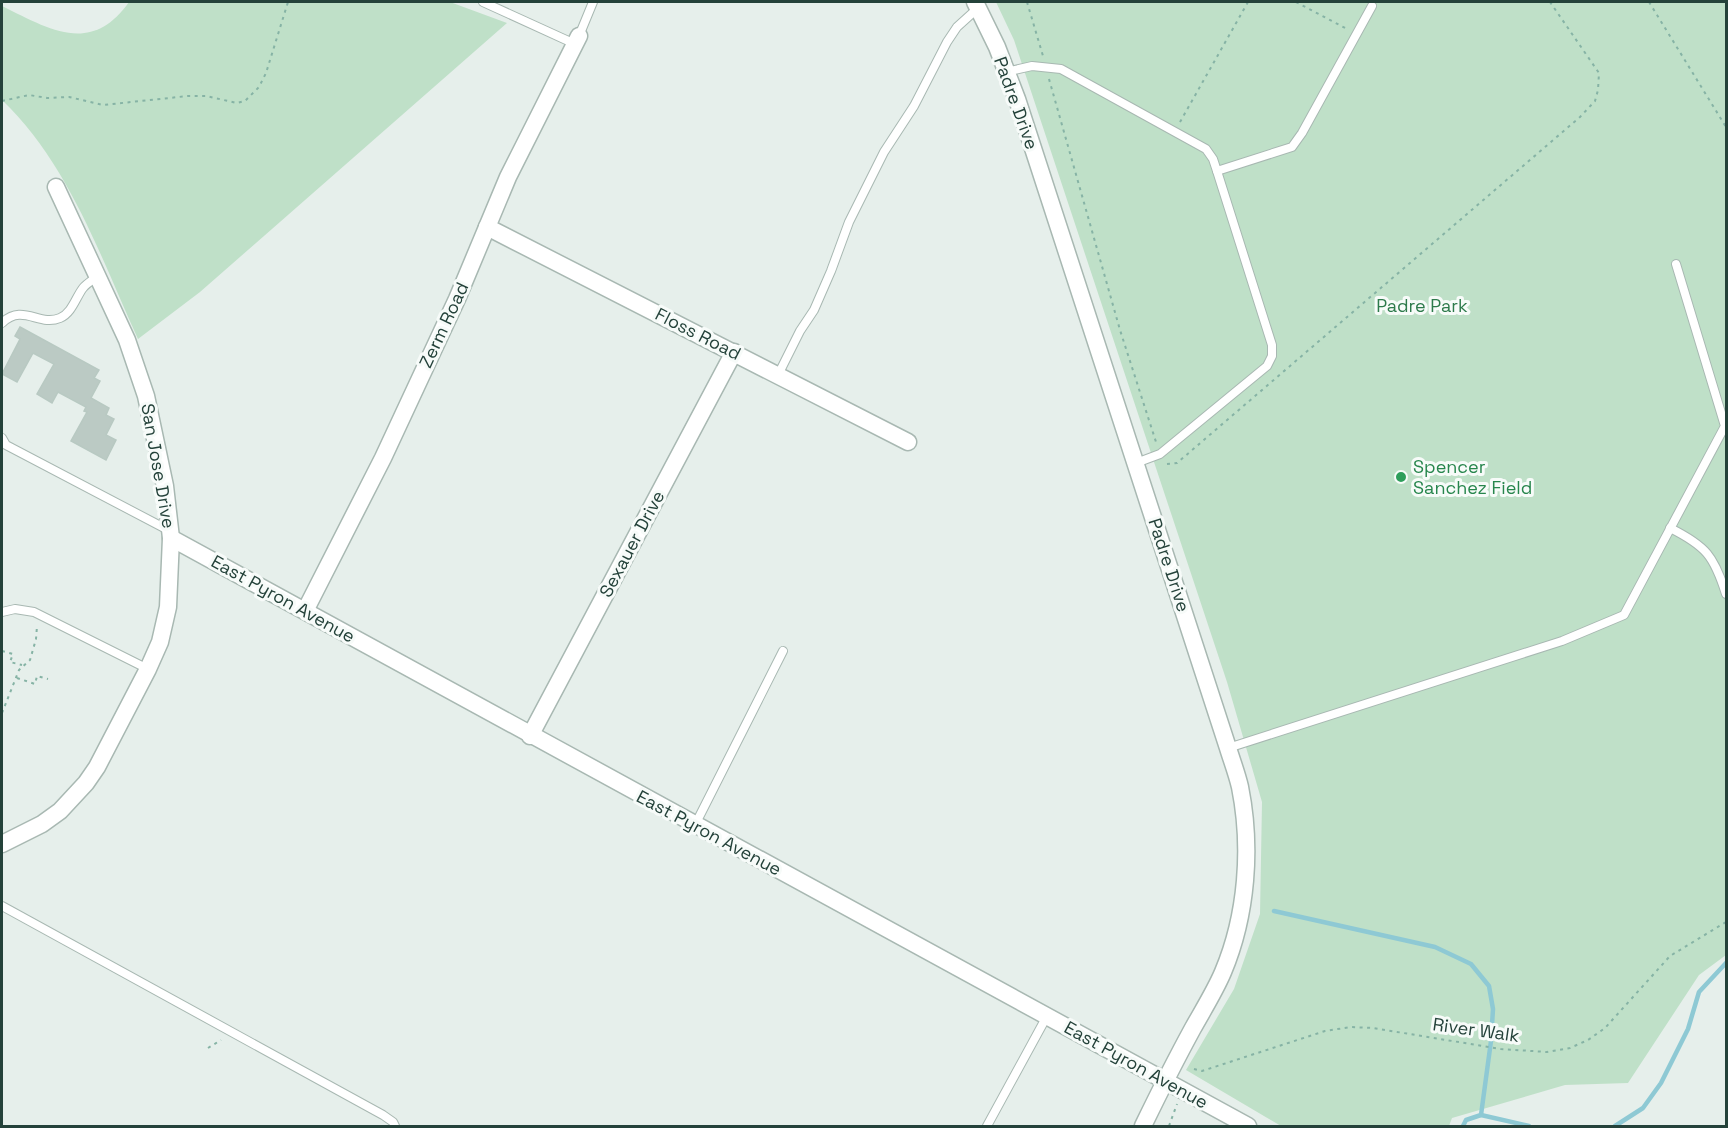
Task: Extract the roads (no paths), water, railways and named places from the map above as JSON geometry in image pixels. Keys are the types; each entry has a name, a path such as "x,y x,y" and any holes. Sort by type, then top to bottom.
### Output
{"street":[{"name":"Padre Drive","path":"976,4 1017,99 1239,786 1247,840 1239,916 1223,972 1143,1126"},
{"name":"Zerm Road","path":"305,611 382,458 457,298 508,177 577,40"},
{"name":"San Jose Drive","path":"2,844 42,824 60,811 86,783 97,766 160,642 166,622 171,577 165,486 146,396 127,340 56,187"},
{"name":"Floss Road","path":"488,227 908,442"},
{"name":"Sexauer Drive","path":"530,736 734,352"},
{"name":"East Pyron Avenue","path":"170,535 530,736 1248,1126"}],"lane":[{"path":"483,2 577,40 593,2"},
{"path":"778,375 800,331 814,310 849,222 884,152 914,106 947,42 976,4"},
{"path":"1217,171 1292,147 1358,35 1372,6"},
{"path":"1006,72 1032,66 1061,69 1206,149 1217,171 1272,345 1272,356 1267,366 1160,454 1136,463"},
{"path":"1228,748 1562,641 1624,615 1725,426 1676,264"},
{"path":"2,323 8,317 23,314 51,320 59,318 71,308 84,286 98,276"},
{"path":"4,442 170,535"},
{"path":"1670,528 1694,540 1709,555 1718,568 1726,594"},
{"path":"6,611 25,610 41,615 148,669"},
{"path":"695,825 783,651"},
{"path":"2,906 382,1115 395,1126"},
{"path":"987,1126 1047,1016"}],"waterway":[{"path":"1274,911 1435,947 1471,964 1489,986 1493,1009 1481,1115"},
{"path":"1615,1126 1643,1108 1661,1083 1688,1029 1699,992 1726,963"},
{"path":"1463,1126 1466,1120 1481,1115 1529,1126"}],"place":[{"name":"Spencer Sanchez Field","path":"1401,477"}],"park label":[{"name":"Padre Park","path":"1422,306"}]}
